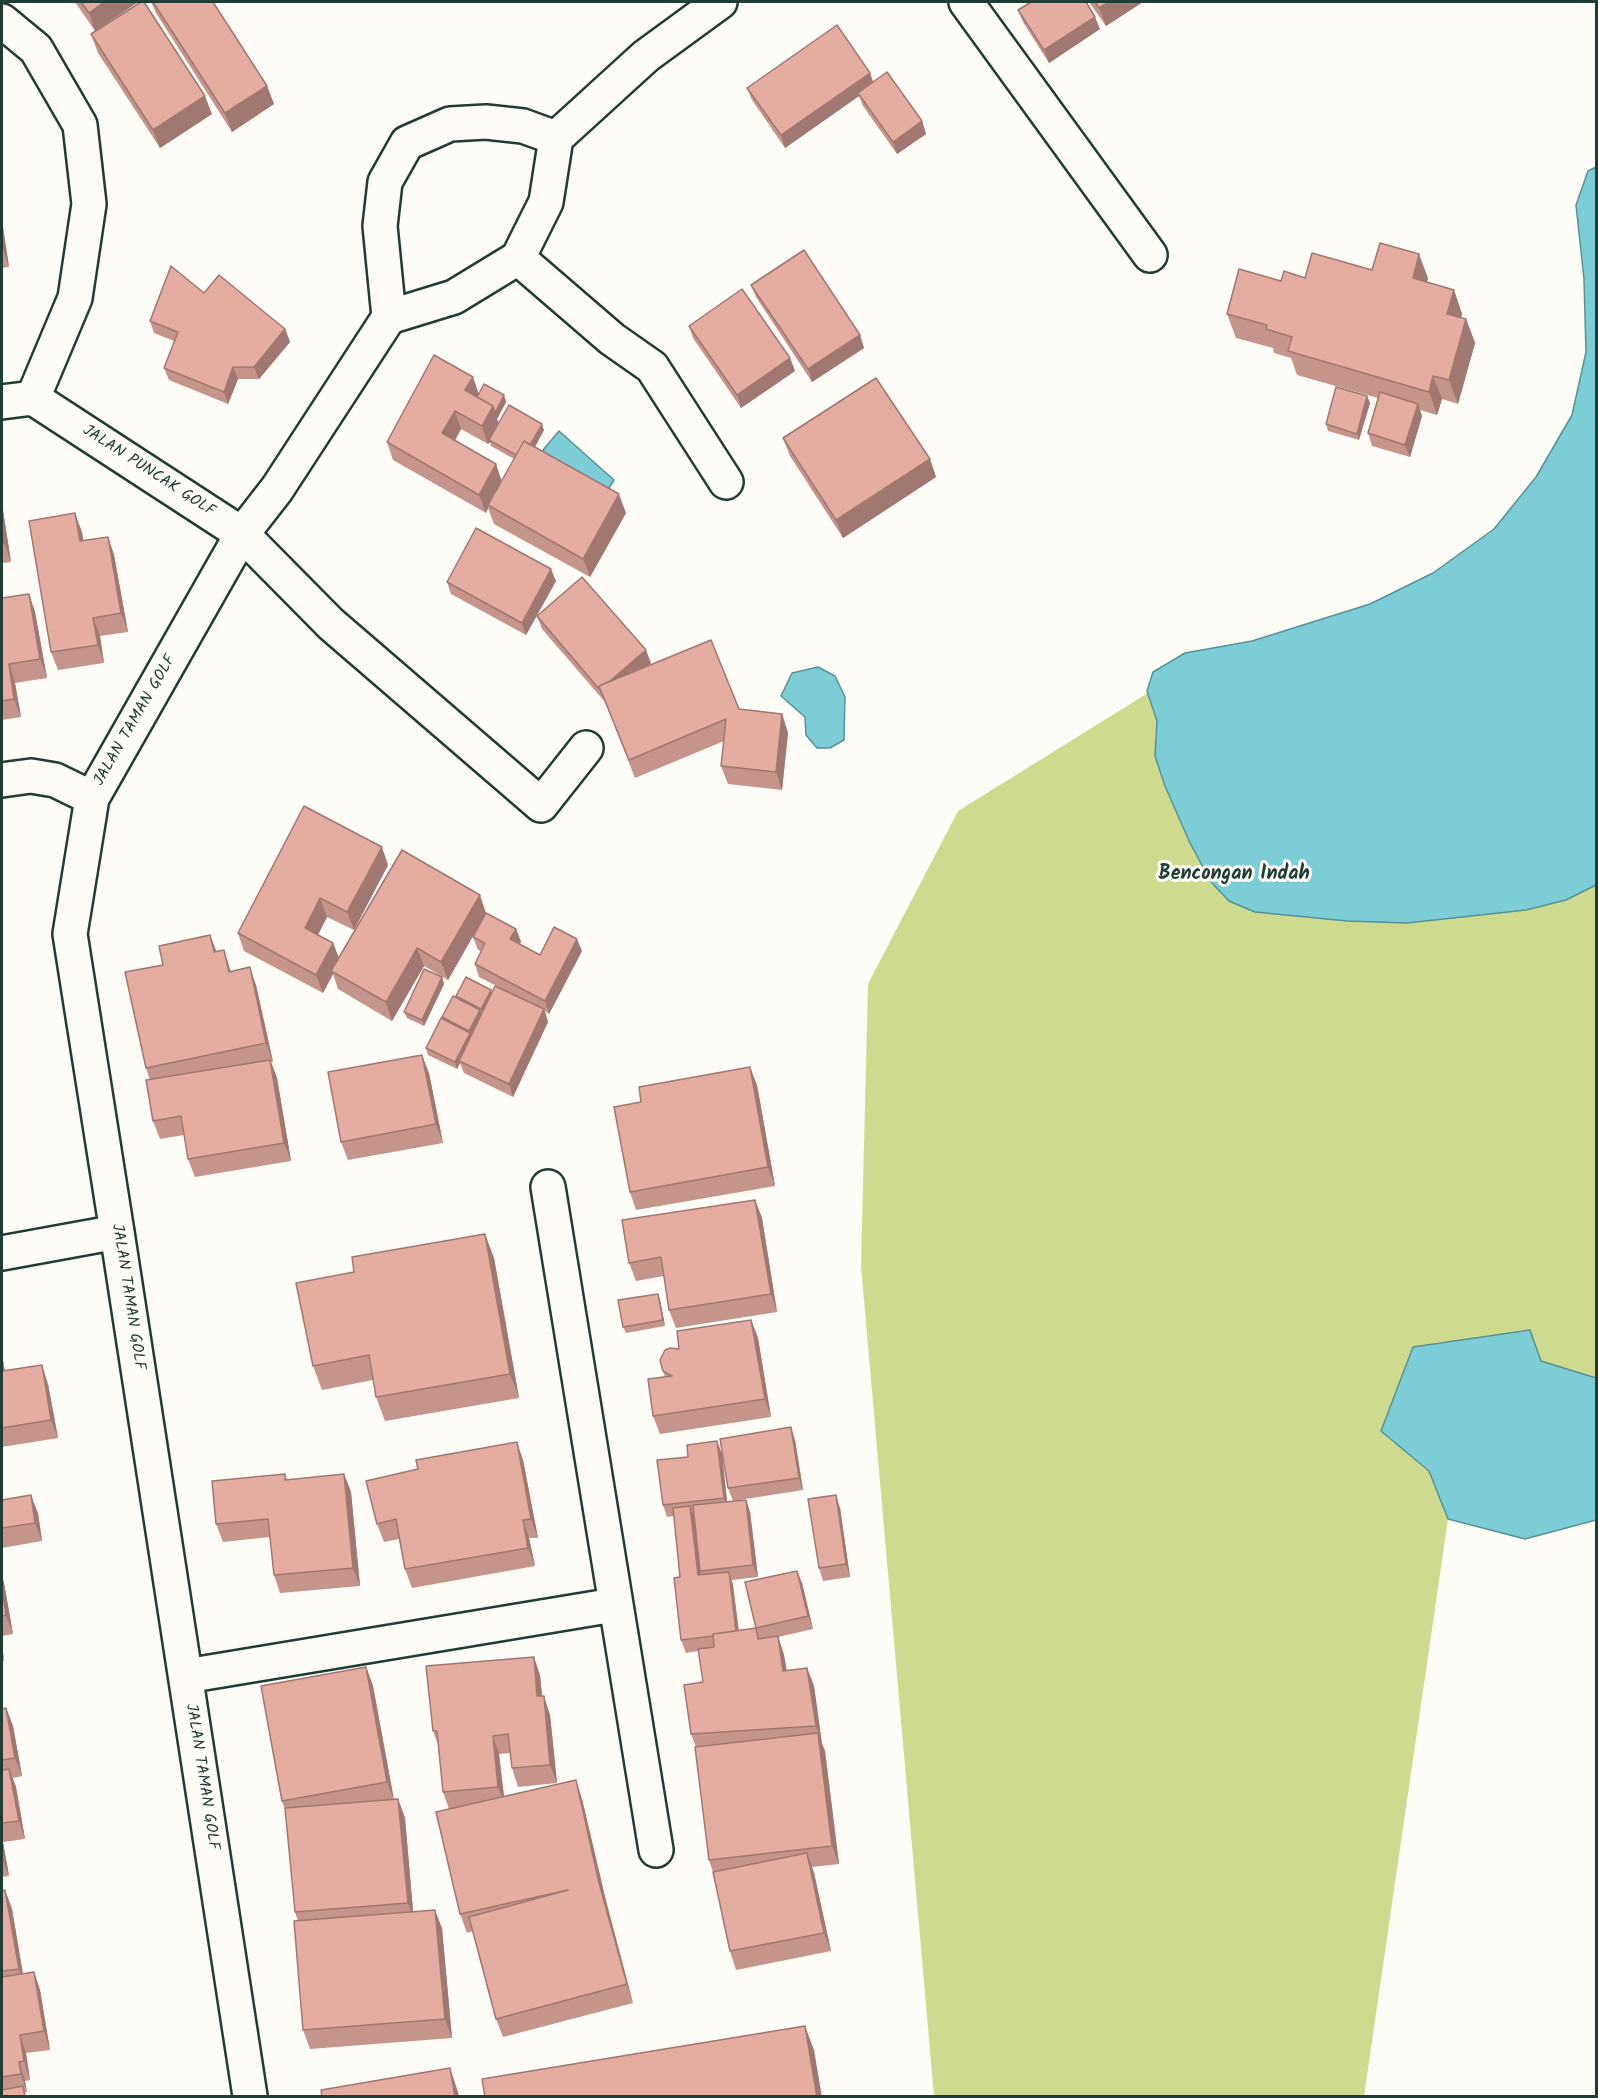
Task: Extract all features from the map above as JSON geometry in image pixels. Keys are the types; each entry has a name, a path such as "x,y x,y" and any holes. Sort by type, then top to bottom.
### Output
{"street":[{"path":"389,318 454,297 518,258 546,202 556,138 646,56 720,2"},
{"path":"966,2 1150,255"},
{"path":"2,21 36,49 80,125 89,204 75,298 33,398 2,402"},
{"path":"242,534 277,489 389,318 380,226 385,182 407,143 450,124 486,123 523,126 556,138"},
{"path":"518,258 612,339 652,367 726,482"},
{"name":"JALAN PUNCAK GOLF","path":"33,398 242,534 330,624 541,805 586,748"},
{"name":"JALAN TAMAN GOLF","path":"242,534 92,798 70,934 250,2097"},
{"path":"2,780 31,776 55,780 92,798"},
{"path":"548,1187 614,1605 656,1850"},
{"path":"2,1253 117,1232"},
{"path":"186,1676 614,1605"}],"green space":[{"path":"1596,397 1596,1378 1541,1361 1381,1431 1429,1471 1448,1519 1364,2096 934,2096 861,1266 868,984 958,811 1201,660 1410,606 1552,491"}],"water":[{"path":"1596,167 1596,885 1566,900 1526,910 1407,923 1347,921 1255,912 1229,901 1211,882 1190,843 1165,786 1155,756 1157,721 1147,691 1153,672 1185,653 1252,641 1370,604 1433,573 1494,529 1536,477 1572,415 1586,352 1584,279 1576,205 1588,171"},
{"path":"559,431 614,480 602,499 556,485 543,450"},
{"path":"818,667 835,676 845,697 844,740 830,748 817,748 806,735 805,717 781,696 792,673"},
{"path":"1530,1330 1541,1361 1596,1378 1596,1520 1525,1539 1448,1519 1429,1471 1381,1431 1413,1347"}],"building":[{"path":"81,2 104,2 89,13"},
{"path":"144,2 205,96 153,130 91,34"},
{"path":"153,2 213,2 267,86 225,113"},
{"path":"1031,2 1086,2 1095,17 1044,50 1018,10"},
{"path":"1095,2 1109,2 1099,8"},
{"path":"837,25 870,73 781,135 747,88"},
{"path":"887,72 922,121 893,142 858,93"},
{"path":"1380,243 1419,254 1413,278 1454,290 1447,314 1466,319 1449,380 1433,376 1429,392 1288,351 1292,337 1266,329 1267,325 1227,314 1239,269 1281,281 1284,271 1305,278 1312,253 1372,270"},
{"path":"804,250 860,335 808,369 751,285"},
{"path":"171,266 204,293 219,275 285,329 254,367 233,367 224,392 164,368 178,332 150,321"},
{"path":"742,289 790,358 737,395 689,326"},
{"path":"434,355 473,377 465,390 493,406 482,426 455,411 442,433 496,464 479,495 387,442"},
{"path":"876,378 930,459 836,520 783,438"},
{"path":"484,384 504,395 495,413 493,406 477,397"},
{"path":"1336,387 1367,396 1357,434 1326,424"},
{"path":"1380,392 1418,404 1405,445 1368,433"},
{"path":"509,405 542,424 530,445 524,441 516,455 489,440"},
{"path":"524,441 619,494 583,559 488,505"},
{"path":"75,513 80,541 108,537 121,613 93,618 98,645 51,652 29,521"},
{"path":"476,528 551,569 522,623 447,582"},
{"path":"582,577 646,650 610,681 599,686 600,690 537,616"},
{"path":"29,594 40,659 9,664 14,699 2,701 2,598"},
{"path":"711,640 739,709 782,714 776,772 721,766 726,719 629,760 599,686"},
{"path":"304,806 382,847 347,912 320,898 305,928 333,943 316,975 238,933"},
{"path":"402,850 480,895 441,962 417,948 386,1002 331,971"},
{"path":"486,913 516,929 510,939 540,955 554,927 577,939 545,1001 475,964 485,943 473,937"},
{"path":"210,935 214,952 224,950 229,972 250,967 266,1043 146,1068 125,972 163,965 159,946"},
{"path":"424,969 442,977 422,1020 404,1012"},
{"path":"466,977 491,990 481,1009 456,996"},
{"path":"495,986 544,1009 509,1084 459,1061"},
{"path":"453,996 480,1010 469,1031 442,1017"},
{"path":"441,1018 470,1033 455,1062 426,1048"},
{"path":"422,1055 436,1124 341,1142 328,1072"},
{"path":"270,1060 284,1143 188,1159 181,1116 153,1121 146,1080"},
{"path":"750,1067 768,1167 630,1192 614,1107 641,1102 639,1087"},
{"path":"755,1200 771,1294 669,1310 661,1257 629,1263 622,1220"},
{"path":"485,1234 510,1374 376,1397 369,1355 313,1366 296,1283 354,1272 352,1257"},
{"path":"658,1294 663,1320 623,1327 618,1300"},
{"path":"751,1320 765,1399 653,1416 648,1379 672,1376 663,1371 660,1360 665,1350 679,1349 677,1331"},
{"path":"42,1365 51,1420 2,1428 2,1371"},
{"path":"791,1427 799,1478 728,1488 720,1439"},
{"path":"717,1441 724,1498 663,1505 657,1460 688,1457 687,1445"},
{"path":"517,1442 531,1519 523,1520 528,1548 405,1569 396,1519 377,1524 366,1481 418,1469 416,1460"},
{"path":"285,1474 285,1480 344,1474 353,1568 274,1575 268,1519 216,1524 212,1481"},
{"path":"31,1495 35,1523 2,1528 2,1500"},
{"path":"836,1495 846,1564 819,1568 808,1499"},
{"path":"746,1500 753,1565 700,1571 693,1505"},
{"path":"690,1506 698,1575 729,1572 736,1631 681,1640 674,1578 680,1577 673,1508"},
{"path":"797,1571 808,1616 756,1628 745,1582"},
{"path":"2,1589 6,1615 2,1616"},
{"path":"756,1628 758,1639 778,1636 783,1671 807,1668 816,1726 691,1734 684,1685 703,1682 698,1649 714,1647 713,1634"},
{"path":"534,1657 537,1696 544,1696 550,1765 512,1768 508,1734 493,1736 498,1787 443,1792 437,1731 433,1731 426,1666"},
{"path":"366,1667 387,1782 282,1801 261,1686"},
{"path":"6,1708 15,1758 2,1760 2,1709"},
{"path":"818,1733 832,1846 709,1860 695,1747"},
{"path":"9,1769 19,1821 2,1823 2,1770"},
{"path":"576,1780 599,1883 627,1984 496,2019 469,1917 568,1890 460,1914 436,1812"},
{"path":"398,1799 408,1903 295,1912 285,1808"},
{"path":"807,1853 824,1933 730,1951 713,1872"},
{"path":"5,1890 19,1969 2,1971 2,1891"},
{"path":"435,1910 445,2019 303,2030 294,1921"},
{"path":"34,1972 44,2031 20,2035 24,2061 19,2062 21,2074 2,2077 2,1977"},
{"path":"805,2026 817,2097 485,2097 482,2079"},
{"path":"450,2068 455,2097 322,2097 321,2090"},
{"path":"23,2086 25,2097 2,2097 2,2090"}],"district":[{"name":"Bencongan Indah","path":"1234,876"}]}
